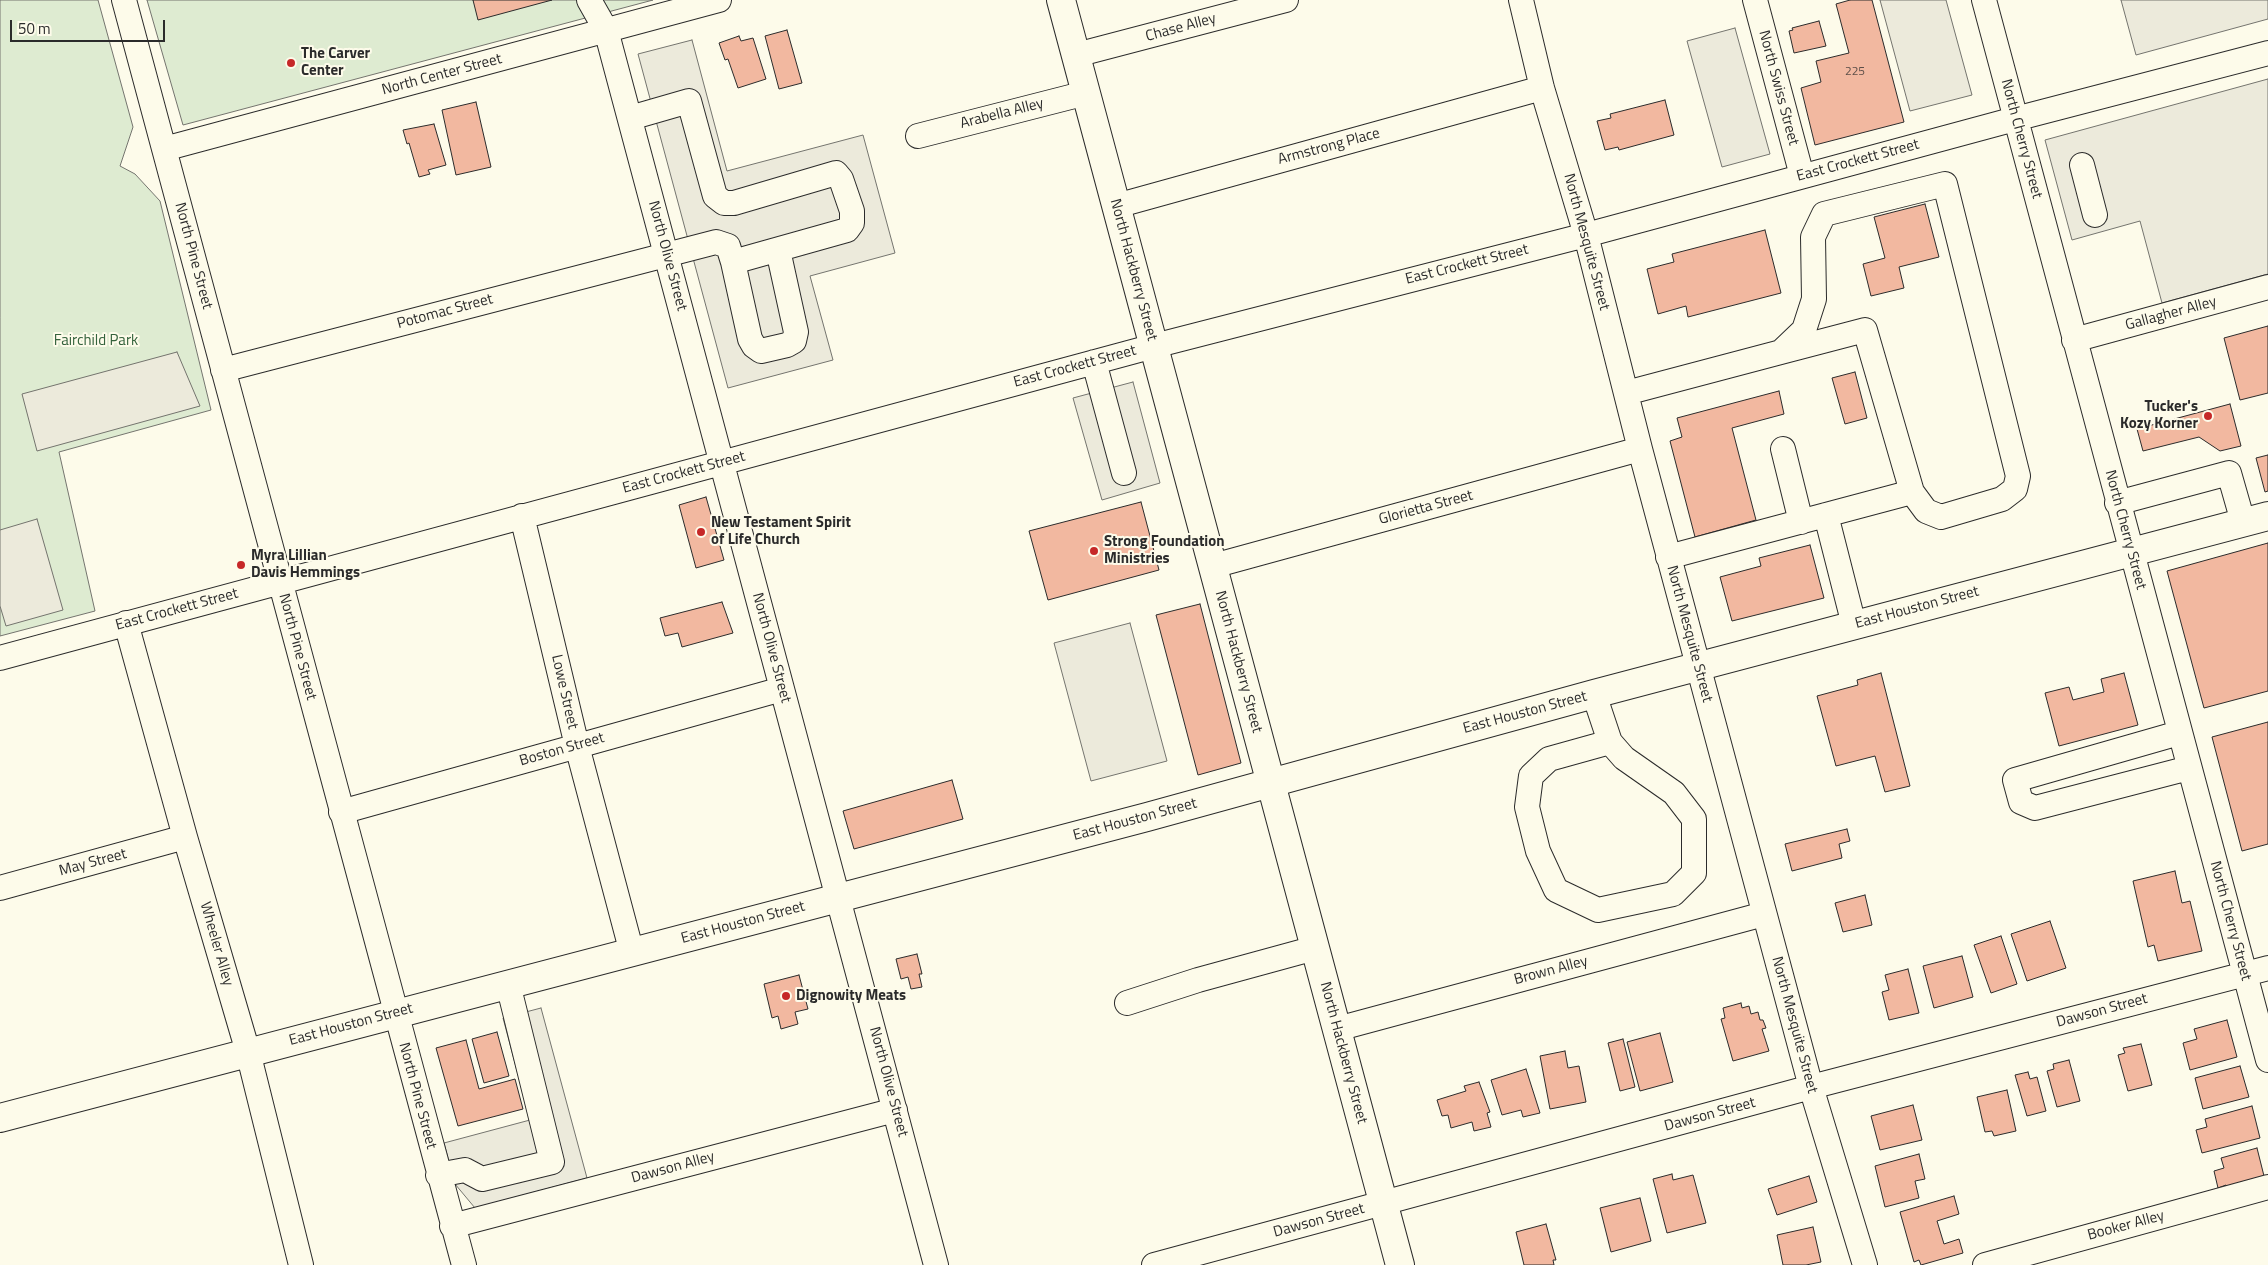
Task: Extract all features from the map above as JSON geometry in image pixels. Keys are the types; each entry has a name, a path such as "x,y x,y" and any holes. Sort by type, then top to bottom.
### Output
{"main road":[{"name":"North Hackberry Street","path":"1061,0 1400,1265"},
{"name":"East Houston Street","path":"0,1118 1147,817 1698,666 2256,519"}],"street":[{"name":"North Pine Street","path":"124,0 438,1175 464,1265"},
{"name":"North Olive Street","path":"589,0 606,30 936,1265"},
{"name":"North Center Street","path":"164,149 720,0"},
{"name":"Chase Alley","path":"1076,55 1286,0"},
{"name":"North Mesquite Street","path":"1521,0 1542,88 1586,235 1668,556 1811,1087 1865,1265"},
{"name":"North Swiss Street","path":"1755,0 1802,176"},
{"name":"North Cherry Street","path":"1984,0 2130,552 2268,1060"},
{"name":"East Crockett Street","path":"0,658 1094,362 1586,235 2268,53"},
{"name":"Armstrong Place","path":"1116,206 1542,88"},
{"name":"Arabella Alley","path":"918,136 1086,93"},
{"path":"630,118 689,101 715,196 724,203 734,203 836,173 841,179 852,211 852,223 847,230 733,262 750,339 754,346 761,350 787,345 794,341 796,332 778,250"},
{"path":"2082,165 2096,215"},
{"path":"1626,394 1865,330 1912,492 1926,511 1941,517 2002,500 2015,489 2018,476 1945,184 1824,214 1813,237 1814,299 1804,330 1781,352"},
{"name":"Potomac Street","path":"223,370 716,242 728,246 733,262"},
{"name":"Gallagher Alley","path":"2074,340 2268,287"},
{"path":"1094,362 1124,473"},
{"name":"Glorietta Street","path":"1213,566 1640,449"},
{"path":"1782,449 1801,522"},
{"path":"2117,503 2229,473 2256,519"},
{"path":"1668,556 1912,492"},
{"path":"1826,515 1854,625"},
{"name":"Lowe Street","path":"522,516 577,746 632,953"},
{"name":"Wheeler Alley","path":"126,624 185,838 248,1052 301,1265"},
{"name":"Boston Street","path":"341,812 782,688"},
{"path":"1594,694 1610,742 1624,758 1674,793 1694,820 1694,873 1673,894 1598,910 1556,890 1538,851 1527,807 1531,776 1549,759 1610,742"},
{"path":"2179,733 2015,780 2021,802 2035,808 2189,768"},
{"name":"May Street","path":"0,888 185,838"},
{"name":"Brown Alley","path":"1337,1029 1764,914"},
{"path":"1127,1003 1198,980 1315,948"},
{"name":"Dawson Street","path":"1154,1265 1811,1087 2268,968"},
{"path":"438,1175 465,1170 482,1179 552,1162 508,984"},
{"name":"Dawson Alley","path":"452,1226 895,1110"},
{"name":"Booker Alley","path":"1984,1265 2268,1187"}],"green space":[{"name":"Fairchild Park","path":"0,0 98,0 133,127 120,166 135,174 160,201 211,410 59,452 95,611 0,636"},
{"name":"The Carver Center","path":"147,0 653,0 183,125"}],"shaded area":[{"path":"1880,0 1946,0 1972,95 1910,111"},
{"path":"2121,0 2268,0 2268,19 2136,55"},
{"path":"1735,28 1770,154 1722,167 1687,41"},
{"path":"692,40 727,171 863,135 895,253 810,276 833,360 728,388 638,54"},
{"path":"2268,79 2268,274 2162,303 2140,221 2072,240 2045,140"},
{"path":"177,352 200,406 37,451 22,394"},
{"path":"1133,382 1160,483 1102,500 1073,398"},
{"path":"37,519 63,610 6,626 0,606 0,530"},
{"path":"1130,623 1167,761 1091,781 1054,643"},
{"path":"541,1008 587,1178 475,1208 455,1184 444,1143 530,1120 503,1018"}],"building":[{"path":"473,0 552,0 478,20"},
{"path":"1850,0 1872,0 1904,122 1815,145 1801,88 1821,82 1816,61 1849,53 1836,4"},
{"path":"1819,21 1826,46 1794,53 1789,31 1793,30 1792,28"},
{"path":"787,30 802,83 779,89 765,36"},
{"path":"739,36 741,41 753,38 766,79 738,88 728,59 725,60 719,43"},
{"path":"1665,100 1674,135 1619,150 1618,147 1605,150 1597,121 1611,118 1610,114"},
{"path":"476,102 491,167 456,175 442,110"},
{"path":"434,124 446,165 428,170 430,174 419,177 403,130"},
{"path":"1925,204 1939,257 1899,267 1904,288 1871,296 1863,264 1885,258 1874,217"},
{"path":"1765,230 1781,293 1688,317 1686,306 1658,314 1647,269 1674,262 1672,254"},
{"path":"2268,326 2268,393 2240,400 2224,338"},
{"path":"1855,372 1867,418 1845,424 1832,378"},
{"path":"1779,391 1784,414 1732,428 1756,520 1695,537 1670,441 1682,437 1677,418"},
{"name":"Tucker's Kozy Korner","path":"2230,404 2241,446 2220,451 2199,437 2143,451 2137,429"},
{"path":"2268,455 2268,491 2265,492 2256,458"},
{"name":"New Testament Spirit of Life Church","path":"706,497 724,560 696,568 679,505"},
{"name":"Strong Foundation Ministries","path":"1141,502 1159,570 1048,600 1029,531"},
{"path":"2268,543 2268,691 2204,708 2167,571"},
{"path":"1810,545 1824,598 1732,621 1720,577 1761,566 1759,558"},
{"path":"722,602 733,633 682,647 678,633 665,636 660,618"},
{"path":"1200,604 1241,763 1198,775 1156,615"},
{"path":"1881,673 1910,786 1885,792 1875,756 1836,766 1817,696 1858,685 1857,680"},
{"path":"2124,673 2138,725 2059,746 2045,693 2069,687 2073,700 2104,692 2101,679"},
{"path":"2268,722 2268,844 2242,851 2212,737"},
{"path":"952,780 963,819 854,849 843,811"},
{"path":"1847,829 1850,841 1839,844 1842,858 1792,871 1785,844"},
{"path":"2175,871 2182,903 2190,901 2202,951 2158,961 2154,945 2148,947 2133,881"},
{"path":"1865,895 1872,925 1843,932 1835,903"},
{"path":"2050,921 2066,968 2027,981 2011,934"},
{"path":"2001,936 2017,984 1991,993 1974,945"},
{"path":"917,954 922,974 919,974 922,987 911,989 908,977 901,979 896,959"},
{"path":"1962,956 1973,997 1934,1008 1923,966"},
{"path":"1908,969 1919,1013 1889,1020 1882,992 1889,990 1885,975"},
{"name":"Dignowity Meats","path":"799,975 808,1009 795,1012 798,1024 781,1029 778,1016 772,1018 764,984"},
{"path":"1741,1003 1742,1008 1749,1006 1751,1014 1758,1012 1760,1020 1763,1020 1766,1028 1762,1029 1769,1051 1733,1061 1721,1019 1725,1018 1723,1008"},
{"path":"2227,1020 2237,1057 2190,1070 2183,1043 2197,1039 2194,1029"},
{"path":"497,1032 509,1076 484,1083 472,1039"},
{"path":"1660,1033 1673,1082 1640,1091 1627,1042"},
{"path":"1623,1039 1635,1087 1620,1091 1608,1043"},
{"path":"466,1040 479,1089 515,1079 523,1109 458,1126 436,1048"},
{"path":"2141,1044 2152,1085 2128,1091 2118,1055 2125,1053 2123,1048"},
{"path":"1565,1051 1568,1068 1579,1066 1586,1102 1550,1109 1540,1056"},
{"path":"2069,1060 2080,1101 2057,1107 2047,1071 2054,1069 2053,1064"},
{"path":"2240,1066 2249,1097 2203,1109 2195,1078"},
{"path":"1526,1069 1540,1113 1523,1117 1521,1110 1502,1115 1491,1080"},
{"path":"2028,1072 2030,1079 2037,1077 2046,1111 2027,1116 2015,1075"},
{"path":"1479,1082 1490,1112 1487,1113 1491,1127 1474,1131 1472,1122 1451,1128 1448,1115 1442,1116 1437,1100 1466,1091 1464,1086"},
{"path":"2007,1090 2016,1131 1994,1136 1992,1131 1985,1132 1977,1097"},
{"path":"1913,1105 1922,1140 1880,1150 1871,1116"},
{"path":"2252,1106 2260,1138 2202,1153 2196,1130 2207,1127 2205,1119"},
{"path":"2257,1148 2265,1180 2228,1190 2226,1185 2218,1188 2214,1171 2224,1168 2221,1158"},
{"path":"1919,1154 1925,1179 1915,1181 1919,1198 1885,1207 1875,1166"},
{"path":"1672,1174 1673,1180 1693,1175 1706,1223 1667,1233 1653,1179"},
{"path":"1809,1176 1817,1202 1777,1215 1768,1189"},
{"path":"1954,1196 1959,1214 1937,1221 1944,1244 1959,1239 1963,1253 1921,1265 1919,1260 1914,1262 1900,1212"},
{"path":"1640,1198 1651,1241 1611,1252 1600,1208"},
{"path":"1546,1224 1556,1260 1553,1260 1554,1265 1524,1265 1516,1232"},
{"path":"1813,1227 1821,1262 1806,1265 1783,1265 1777,1235"}],"place":[{"name":"The Carver Center","path":"291,63"},
{"name":"Tucker's Kozy Korner","path":"2208,416"},
{"name":"New Testament Spirit of Life Church","path":"701,532"},
{"name":"Strong Foundation Ministries","path":"1094,551"},
{"name":"Myra Lillian Davis Hemmings","path":"241,565"},
{"name":"Dignowity Meats","path":"786,996"}]}
